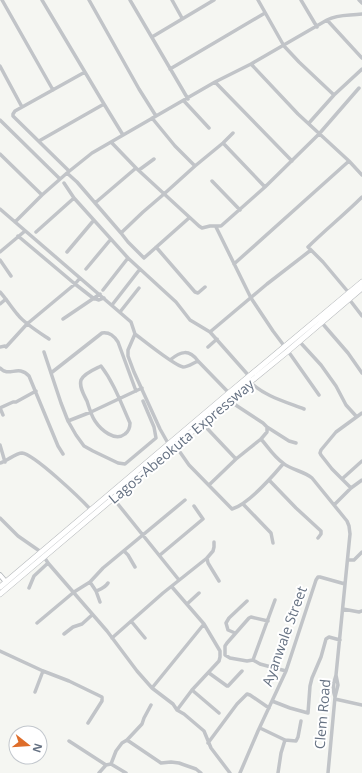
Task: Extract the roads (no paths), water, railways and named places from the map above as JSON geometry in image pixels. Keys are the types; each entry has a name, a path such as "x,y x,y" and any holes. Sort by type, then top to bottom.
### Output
{"highway":[{"name":"Lagos-Abeokuta Expressway","path":"0,594 91,510 229,393 286,349 362,282"},
{"name":"Lagos-Abeokuta Expressway","path":"286,349 322,323 362,288"},
{"name":"Lagos-Abeokuta Expressway","path":"3,583 113,498 202,423 249,379"}],"main road":[{"path":"0,575 3,583"}],"street":[{"path":"42,0 123,135"},
{"path":"89,0 154,117 175,146 195,166"},
{"path":"130,0 188,98"},
{"path":"172,0 182,18"},
{"path":"152,37 214,0"},
{"path":"258,0 284,46 298,62 334,95"},
{"path":"301,0 317,26"},
{"path":"359,0 362,3"},
{"path":"1,2 53,90"},
{"path":"170,69 265,13"},
{"path":"14,222 68,172 92,153 110,142 215,82 284,46 327,20 333,17 362,14"},
{"path":"327,20 362,58"},
{"path":"251,64 298,114 362,175"},
{"path":"0,66 22,107"},
{"path":"308,123 334,95 362,69"},
{"path":"85,72 15,111 13,114 14,116 68,172 128,242 144,258 189,218"},
{"path":"215,82 292,161"},
{"path":"110,142 200,228 210,226 216,227 223,225 292,161 319,134 359,88"},
{"path":"184,101 209,128"},
{"path":"39,141 104,104"},
{"path":"1,120 60,179"},
{"path":"121,233 142,212 233,133"},
{"path":"223,143 265,187"},
{"path":"0,154 42,195"},
{"path":"95,203 137,169 154,159"},
{"path":"234,264 349,161"},
{"path":"212,181 240,210"},
{"path":"64,183 74,198 128,258 176,302 190,320 210,332 256,388 262,392 304,409"},
{"path":"349,293 323,262 308,248 323,232 342,217 362,197"},
{"path":"36,232 74,198"},
{"path":"0,209 131,322 135,334 150,346 181,367 198,361"},
{"path":"67,252 94,220"},
{"path":"216,227 251,298 319,395"},
{"path":"0,252 25,231"},
{"path":"18,236 93,298 98,300 104,298"},
{"path":"86,269 111,240"},
{"path":"156,247 195,292 198,293 206,288"},
{"path":"210,332 311,250"},
{"path":"103,290 128,258"},
{"path":"0,260 11,276"},
{"path":"112,305 140,269"},
{"path":"0,347 6,347 27,324 75,284 80,278"},
{"path":"120,312 139,288"},
{"path":"0,292 18,316 27,324 49,338"},
{"path":"62,319 100,294"},
{"path":"0,304 6,299"},
{"path":"349,299 362,316"},
{"path":"322,323 348,353 362,373"},
{"path":"51,373 102,333 106,332 112,335 118,342 136,391"},
{"path":"135,334 128,353 134,372 160,429 169,444"},
{"path":"208,348 217,340"},
{"path":"299,341 321,365 336,386 346,405 356,416"},
{"path":"44,352 68,421 84,446 93,451 118,463 124,464 156,438 154,428 143,401"},
{"path":"170,360 182,352 192,355 229,393"},
{"path":"101,366 120,398 130,426 125,434 118,437 112,436 102,429 95,421 91,412 81,388 81,381 85,375 101,366"},
{"path":"0,368 6,372 19,371 29,376 58,446 63,454"},
{"path":"68,421 142,388"},
{"path":"3,415 0,407 16,402 36,391"},
{"path":"228,400 289,441 296,443"},
{"path":"351,488 320,453 336,432 362,412"},
{"path":"202,423 236,459"},
{"path":"209,485 236,459 261,439 267,432 267,427"},
{"path":"175,445 189,465 232,509 243,504 269,480 283,464 261,439"},
{"path":"0,445 5,462"},
{"path":"0,463 5,462 19,453 26,454 64,483 91,510"},
{"path":"342,479 362,461"},
{"name":"Clem Road","path":"283,464 310,476 347,521 349,526 350,534 348,560 336,675 333,686 335,698 328,773"},
{"path":"269,480 320,531 321,534 318,538"},
{"path":"334,505 351,488 362,480"},
{"path":"113,498 179,580"},
{"path":"37,623 74,592 90,582 103,568 185,500"},
{"path":"243,504 271,533 273,543"},
{"path":"160,555 203,519 194,506"},
{"path":"0,518 18,536 42,554 112,638 137,672 152,688 204,731 208,744 230,773"},
{"path":"112,638 179,580 207,558 213,551 214,542"},
{"path":"124,551 128,554 135,567"},
{"path":"348,560 354,560 362,552"},
{"path":"207,558 208,563 219,581"},
{"path":"29,588 34,576 48,563"},
{"name":"Ayanwale Street","path":"240,773 286,671 314,584 318,577 320,577 345,584"},
{"path":"90,582 96,591 100,602"},
{"path":"96,591 102,589 108,583"},
{"path":"172,587 204,624 221,654 219,661 192,690 177,710"},
{"path":"187,604 198,593"},
{"path":"253,660 275,600"},
{"path":"235,633 228,630 226,623 229,618 247,601"},
{"path":"343,609 359,612 362,610"},
{"path":"64,634 73,627 82,624 92,615"},
{"path":"268,621 251,617 249,618 225,646 225,655 230,658 253,660 260,664 286,671"},
{"path":"131,621 146,638"},
{"path":"152,688 204,624"},
{"path":"272,701 308,713 310,686 326,639 329,637 340,640"},
{"path":"0,651 102,697 102,701 88,723"},
{"path":"35,692 43,671"},
{"path":"209,673 228,686 242,671"},
{"path":"192,690 219,713"},
{"path":"208,744 237,704 247,694 269,708"},
{"path":"335,698 362,705"},
{"path":"110,764 116,751 122,743 127,740 142,724 151,705"},
{"path":"260,728 285,740 296,741 301,721"},
{"path":"127,740 161,763 178,763 196,769 201,773"},
{"path":"278,773 281,753 285,740"},
{"path":"70,741 106,765"},
{"path":"99,773 106,765 110,764 126,773"}]}
